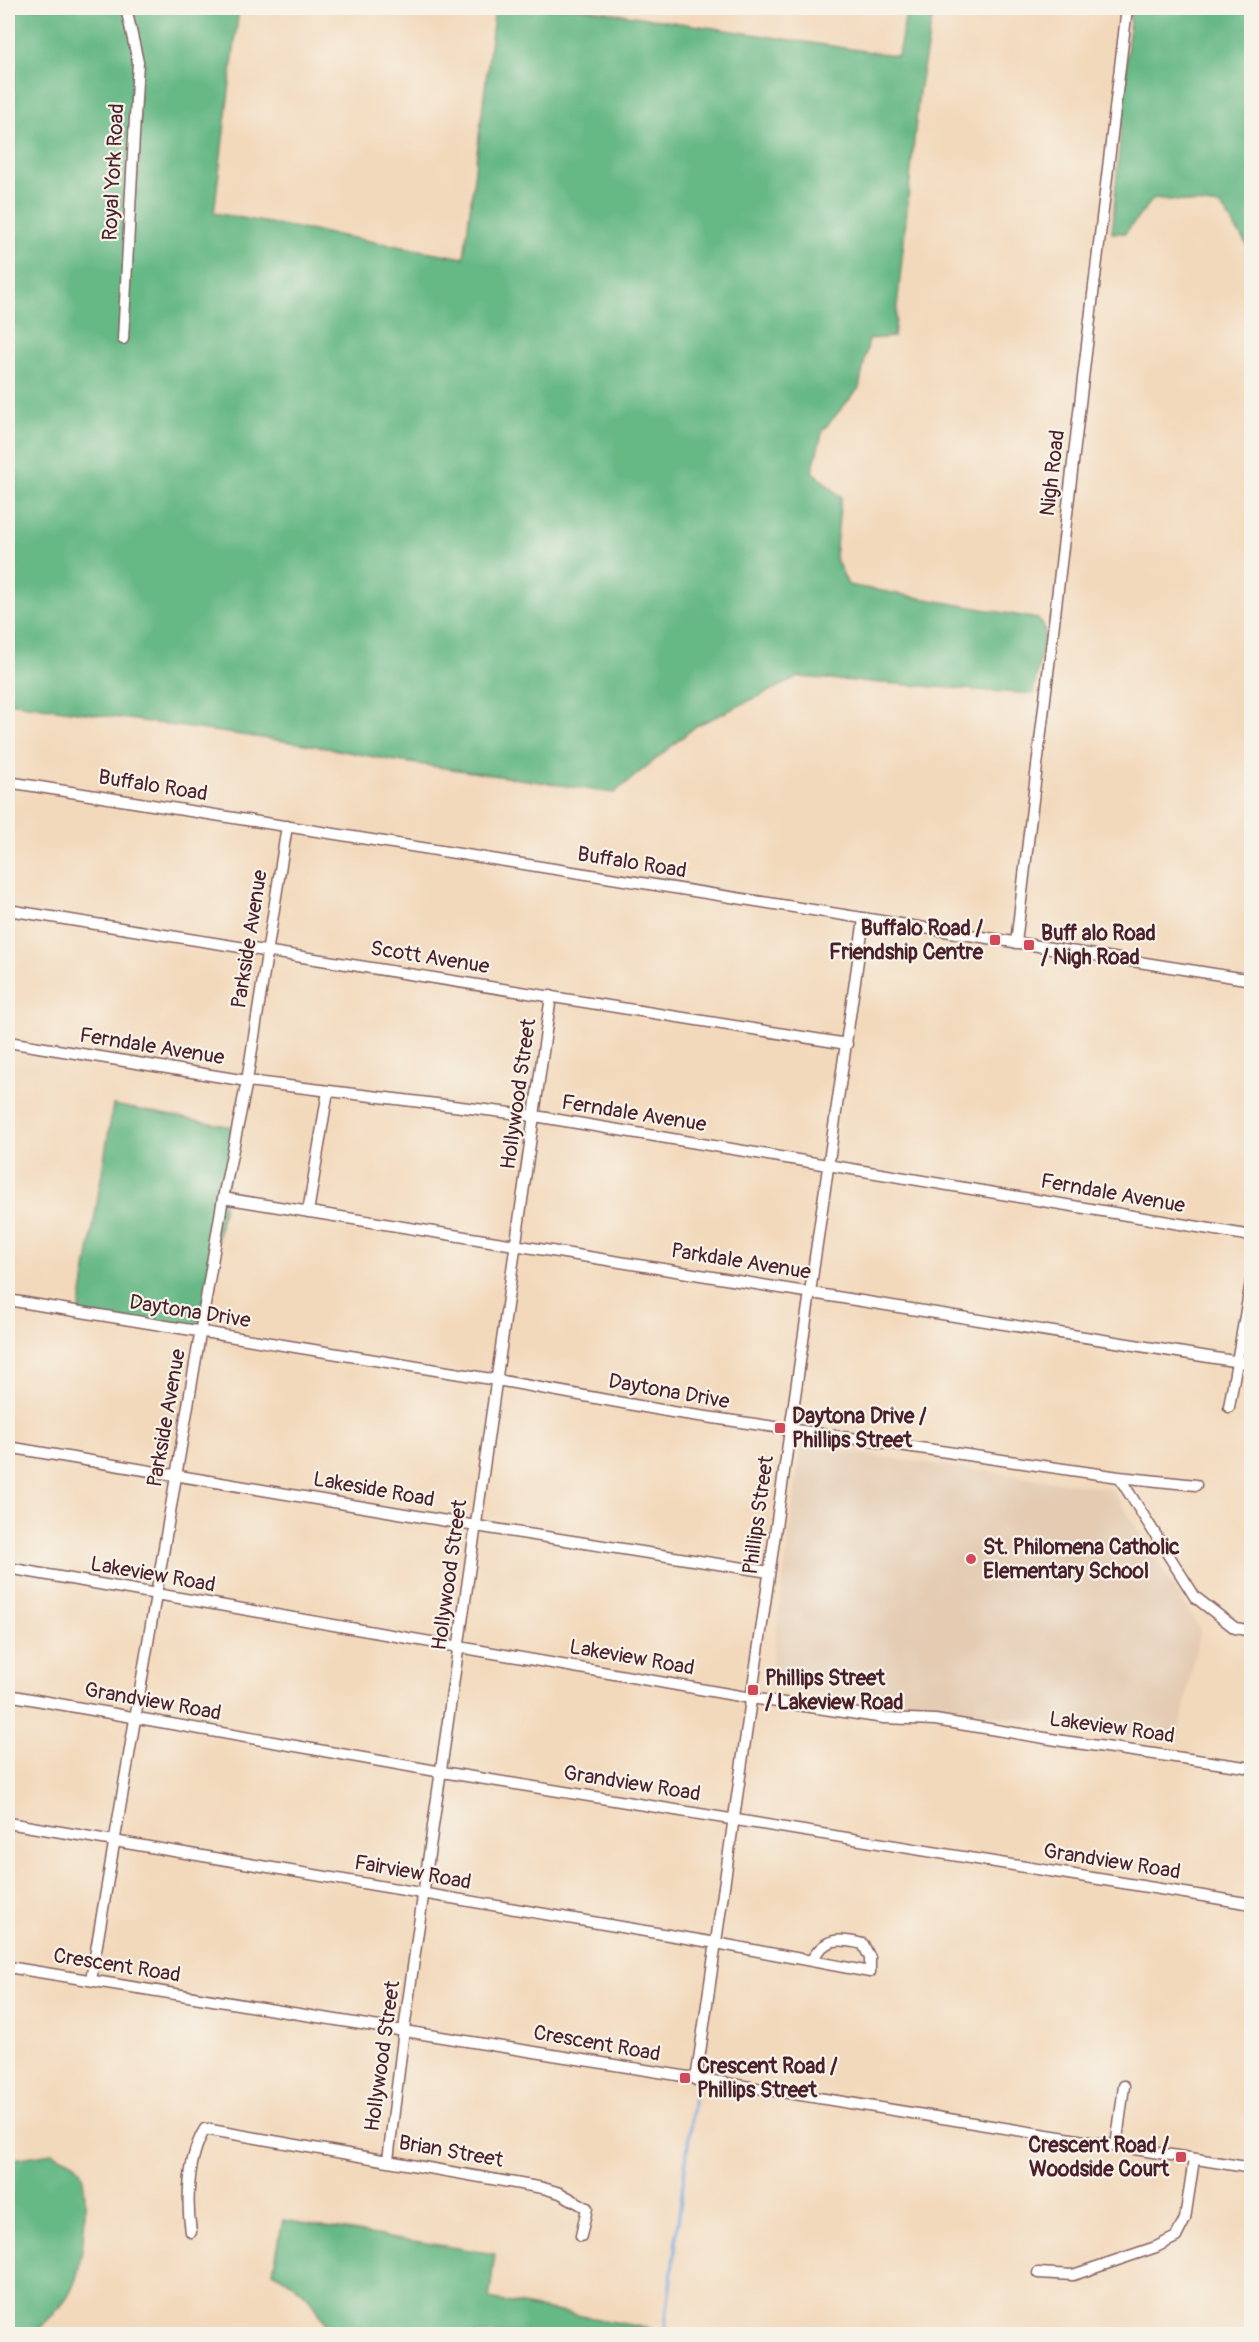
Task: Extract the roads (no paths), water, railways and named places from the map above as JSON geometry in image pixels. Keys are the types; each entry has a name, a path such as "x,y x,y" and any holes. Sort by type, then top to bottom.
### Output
{"street":[{"name":"Royal York Road","path":"123,339 138,62 126,8"},
{"name":"Nigh Road","path":"1016,943 1127,8"},
{"path":"8,73 8,146"},
{"name":"Buffalo Road","path":"8,782 1251,980"},
{"name":"Parkside Avenue","path":"91,1980 223,1198 247,1081 287,826"},
{"name":"Scott Avenue","path":"8,910 847,1044"},
{"name":"Phillips Street","path":"699,2080 716,1943 864,920"},
{"name":"Hollywood Street","path":"388,2160 404,2030 551,996"},
{"name":"Ferndale Avenue","path":"8,1042 247,1081 535,1116 1251,1236"},
{"path":"308,1212 328,1091"},
{"name":"Parkdale Avenue","path":"223,1198 1251,1364"},
{"path":"1229,1407 1251,1276"},
{"name":"Daytona Drive","path":"8,1300 497,1380 672,1412 1119,1477 1196,1485"},
{"name":"Lakeside Road","path":"8,1448 769,1572"},
{"path":"1119,1477 1195,1597 1235,1628 1251,1631"},
{"name":"Lakeview Road","path":"8,1568 751,1698 884,1718 935,1720 1251,1768"},
{"name":"Grandview Road","path":"8,1695 442,1772 1251,1904"},
{"name":"Fairview Road","path":"8,1823 716,1943 831,1965 870,1972 870,1958 863,1944 842,1939 828,1942 816,1952 811,1961"},
{"name":"Crescent Road","path":"8,1967 1251,2168"},
{"path":"1116,2147 1124,2086"},
{"name":"Brian Street","path":"191,2232 187,2210 194,2154 198,2140 205,2129 543,2188 560,2193 587,2208 581,2236"},
{"path":"1038,2272 1073,2275 1156,2247 1176,2237 1185,2219 1194,2159"}],"waterway":[{"path":"664,2334 696,2081"}],"place":[{"name":"Buffalo Road / Friendship Centre","path":"995,940"},
{"name":"Buff alo Road / Nigh Road","path":"1029,945"},
{"name":"Daytona Drive / Phillips Street","path":"780,1428"},
{"name":"St. Philomena Catholic Elementary School","path":"971,1559"},
{"name":"Phillips Street / Lakeview Road","path":"753,1690"},
{"name":"Crescent Road / Phillips Street","path":"685,2078"},
{"name":"Crescent Road / Woodside Court","path":"1181,2157"}]}
